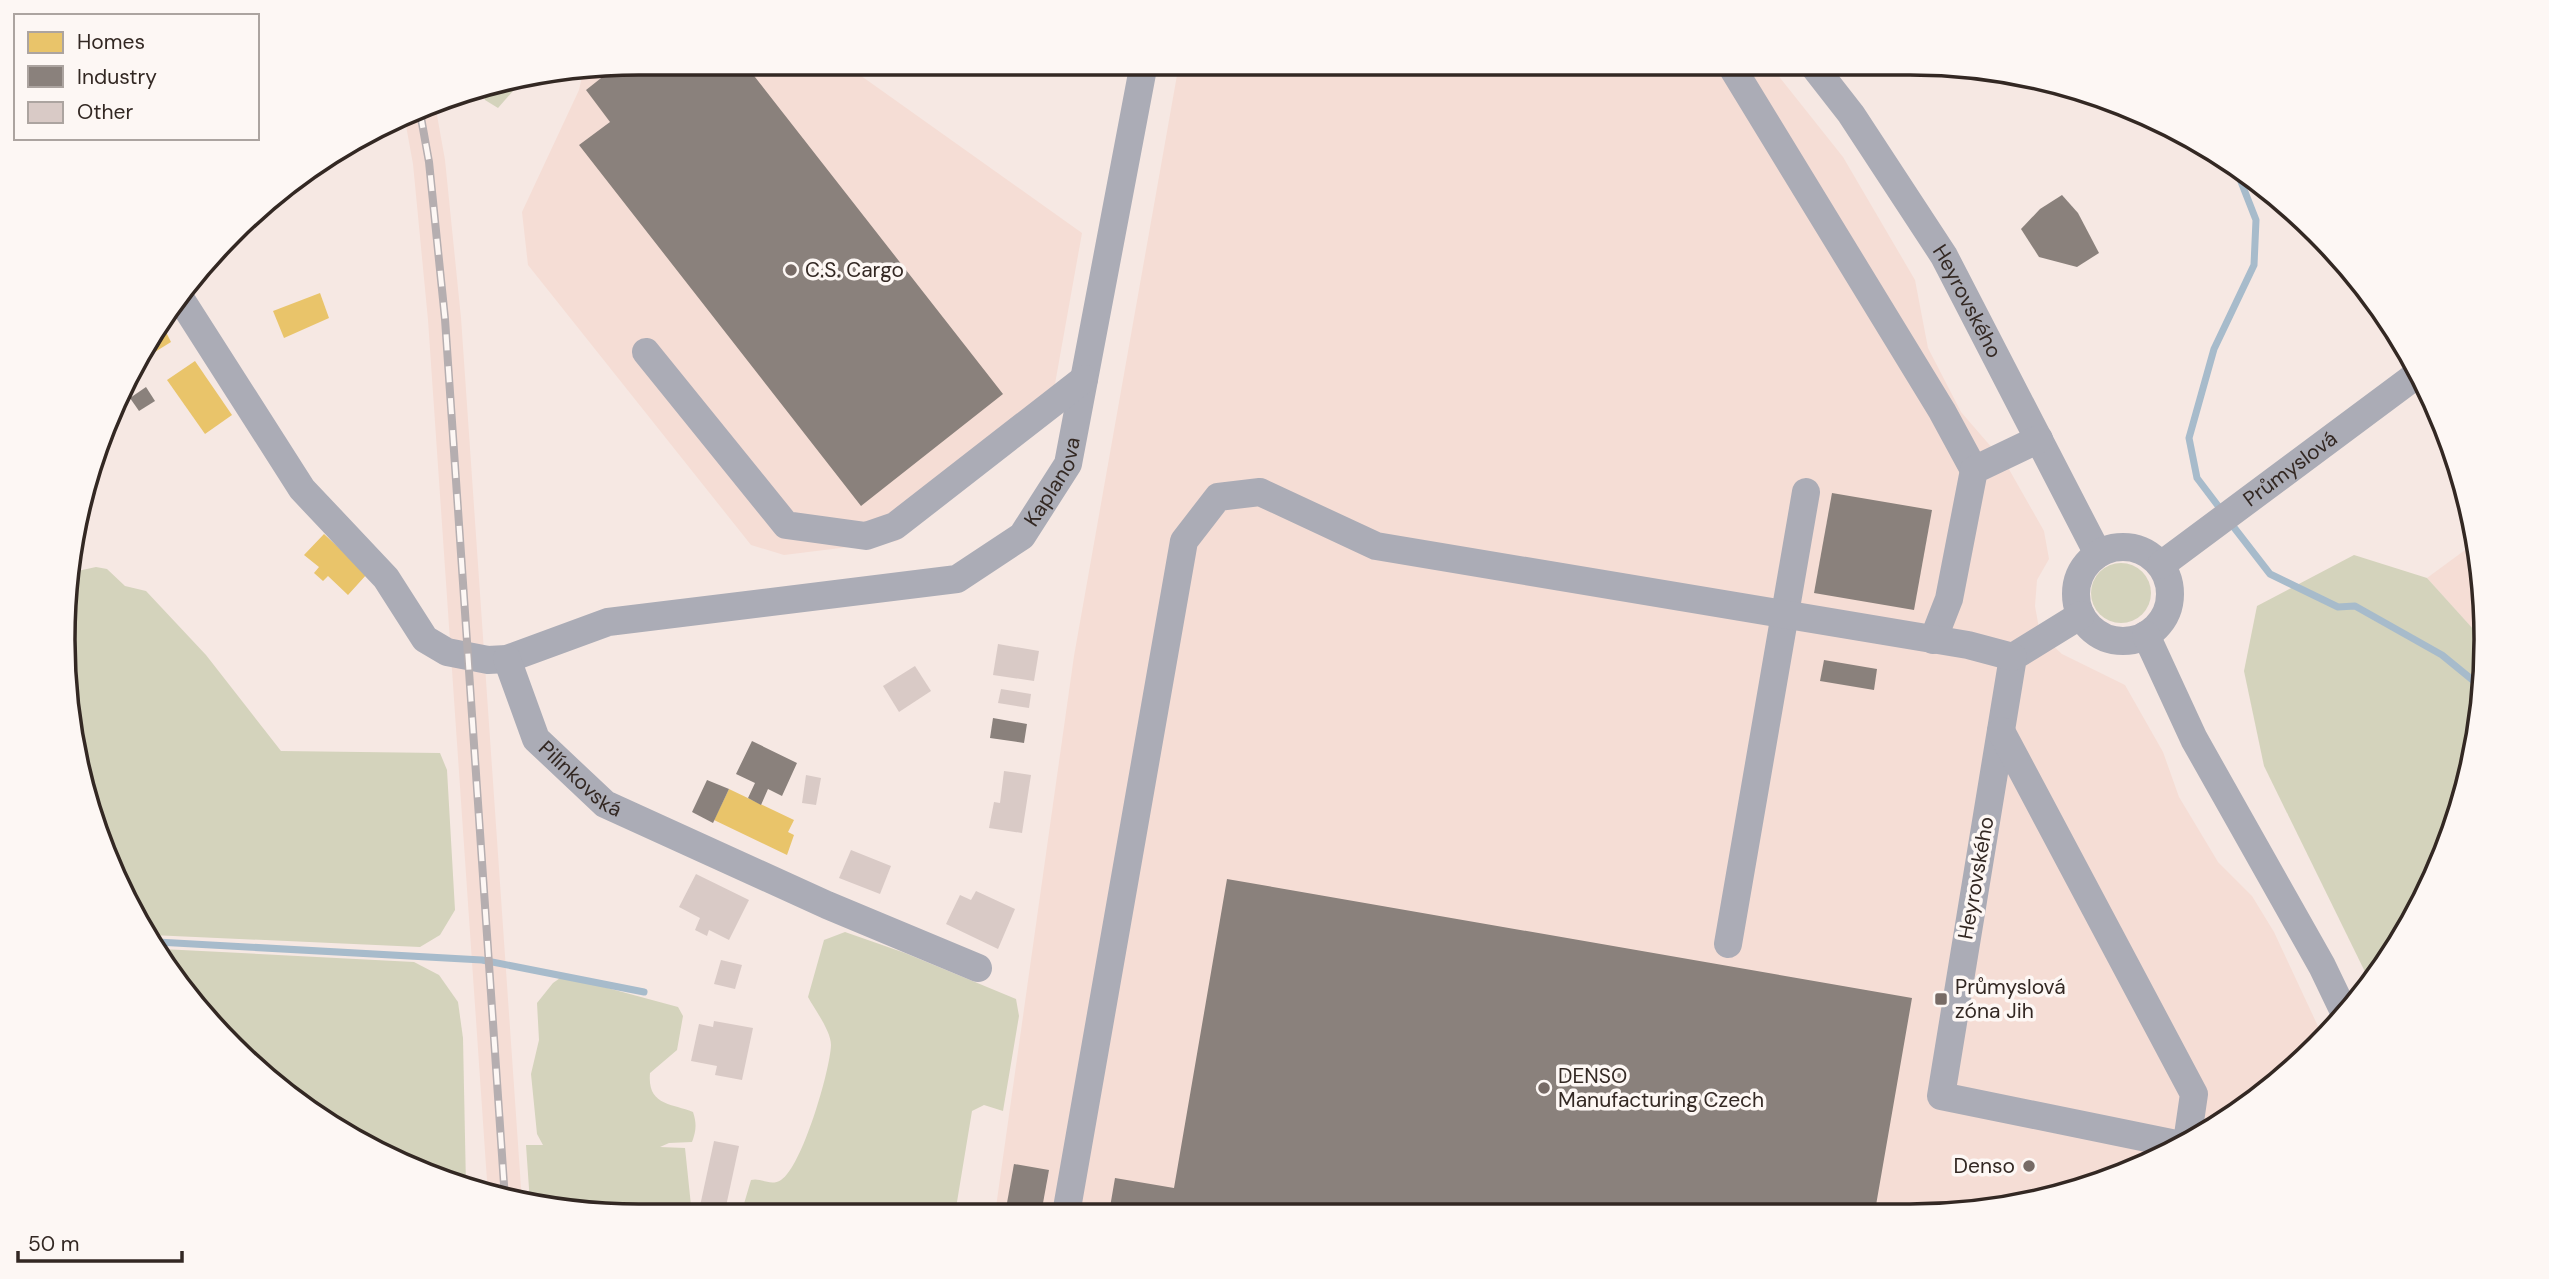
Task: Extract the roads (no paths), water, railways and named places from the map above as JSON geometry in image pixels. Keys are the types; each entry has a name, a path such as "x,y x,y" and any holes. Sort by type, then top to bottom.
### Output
{"street":[{"name":"Kaplanova","path":"507,659 608,622 957,579 1022,536 1068,464 1142,75"},
{"path":"1737,75 1942,411 1974,470 1950,599 1933,640"},
{"name":"Heyrovského","path":"1821,75 1851,114 1944,256 2098,554"},
{"path":"185,306 302,489 386,578 425,639 447,652 468,657 507,659"},
{"path":"646,352 786,525 866,536 895,527 1084,379"},
{"name":"Průmyslová","path":"2161,565 2410,379"},
{"path":"1974,470 2039,439"},
{"path":"1068,1204 1184,541 1218,496 1260,492 1376,546 1933,640 2013,657 2081,615"},
{"path":"1728,944 1806,492"},
{"path":"2114,547 2132,547 2148,553 2161,565 2169,583 2169,604 2162,622 2146,635 2128,641 2109,639 2093,630 2081,615 2077,586 2084,568 2098,554 2114,547"},
{"path":"2146,635 2194,739 2322,966 2340,1004"},
{"name":"Heyrovského","path":"2013,657 1941,1096 2166,1142"},
{"name":"Pilínkovská","path":"507,659 536,738 605,804 827,905 978,968"},
{"path":"2001,731 2194,1094 2189,1130"}],"waterway":[{"path":"2222,511 2197,478 2189,438 2214,349 2254,265 2256,220 2242,184"},
{"path":"2229,521 2270,574 2338,607 2355,606 2442,655 2473,680"},
{"path":"163,942 482,960 644,992"}],"railway":[{"path":"421,119 429,162 445,319 504,1187"}],"place":[{"name":"C.S. Cargo","path":"791,270"},
{"name":"Průmyslová zóna Jih","path":"1941,999"},
{"name":"DENSO Manufacturing Czech","path":"1544,1088"},
{"name":"Denso","path":"2029,1166"}]}
